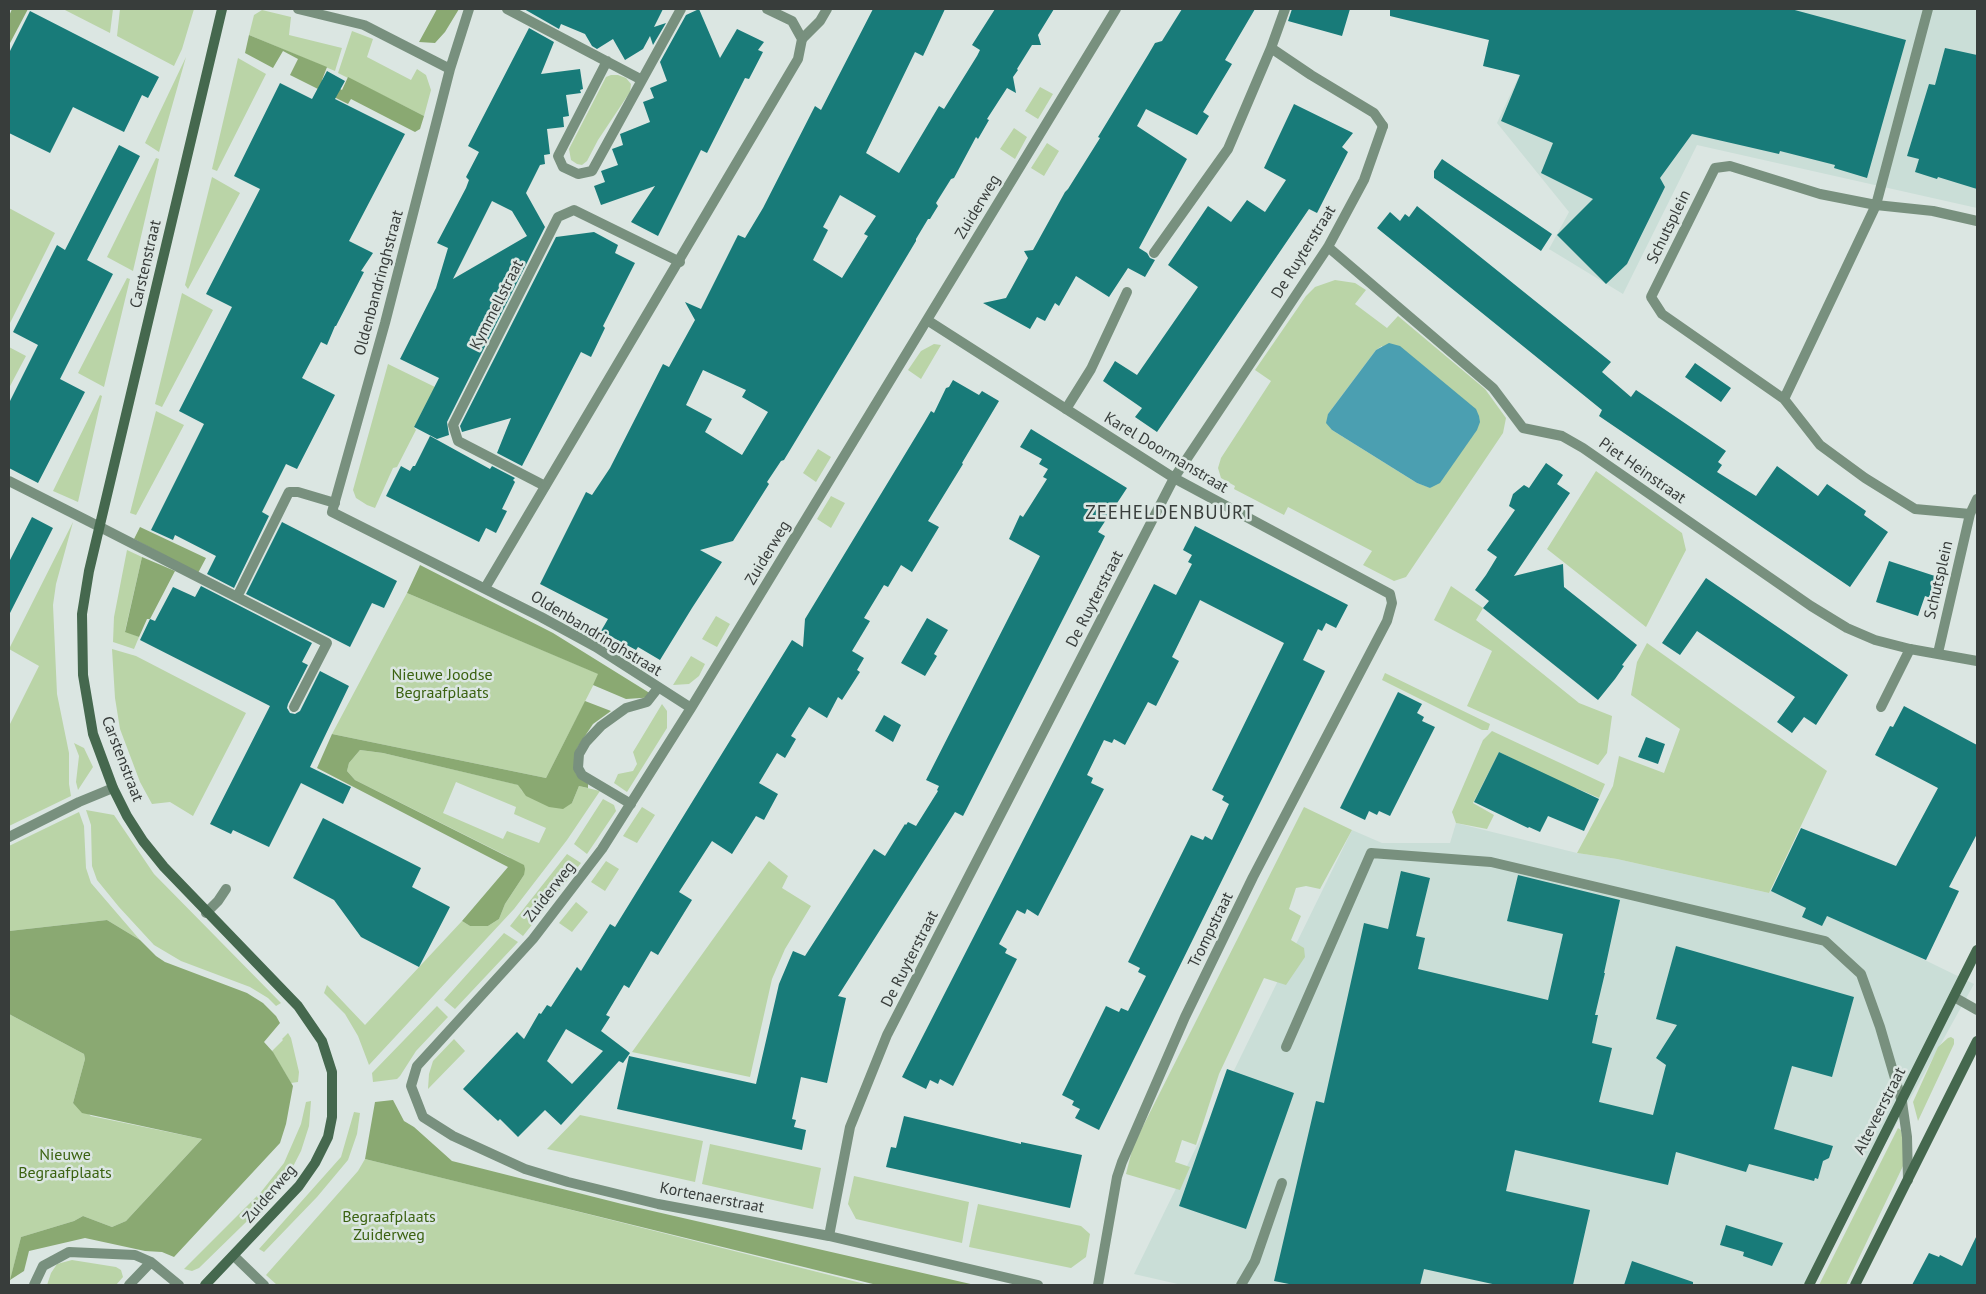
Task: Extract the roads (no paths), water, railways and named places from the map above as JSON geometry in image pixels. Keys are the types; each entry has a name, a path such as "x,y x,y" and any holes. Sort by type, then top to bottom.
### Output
{"street":[{"name":"Carstenstraat","path":"188,893 143,841 127,816 113,788 93,734 83,675 82,614 89,571 222,9"},
{"path":"298,9 364,25 450,69"},
{"name":"Oldenbandringhstraat","path":"469,9 450,69 388,313 332,512 485,588 596,648 691,708"},
{"path":"507,9 642,80"},
{"path":"607,62 558,156 562,167 578,174 592,171 681,9"},
{"path":"767,9 792,21 802,39"},
{"path":"485,588 680,262 798,59 802,39 820,21 827,9"},
{"name":"Zuiderweg","path":"411,1086 417,1066 533,939 602,849 691,708 1116,9"},
{"path":"1154,253 1228,149 1271,48 1285,9"},
{"path":"1784,399 1876,205 1928,9"},
{"name":"De Ruyterstraat","path":"829,1236 850,1126 887,1035 1174,478 1328,248 1364,180 1383,126 1374,113 1310,75 1271,48"},
{"name":"Schutsplein","path":"1970,514 1915,509 1873,483 1820,445 1784,399 1662,314 1652,296 1715,168 1730,166 1820,194 1876,205 1933,211 1977,221"},
{"name":"Kymmellstraat","path":"545,486 458,441 453,425 558,217 574,210 680,262"},
{"name":"Piet Heinstraat","path":"1328,248 1493,388 1522,428 1562,436 1583,448 1811,606 1847,628 1874,640 1910,649 1977,661"},
{"path":"1066,409 1091,369 1128,292"},
{"name":"Karel Doormanstraat","path":"927,320 1174,478 1390,594 1392,603"},
{"path":"9,481 327,643 294,708"},
{"path":"237,597 289,492 298,492 335,503"},
{"name":"Schutsplein","path":"1938,653 1970,514 1977,499"},
{"name":"Trompstraat","path":"1098,1285 1117,1177 1130,1144 1185,1017 1253,877 1386,621 1392,603"},
{"path":"1881,707 1910,649"},
{"path":"631,804 582,775 578,768 579,754 586,742 601,726 626,708 647,702 658,688"},
{"path":"9,836 79,802 113,788"},
{"path":"1286,1047 1371,853 1491,862 1825,941 1861,974 1880,1027 1902,1102 1907,1137 1908,1180"},
{"path":"206,913 218,901 226,889"},
{"name":"Zuiderweg","path":"188,893 298,1006 322,1041 332,1072 332,1117 328,1137 315,1163 299,1186 205,1285"},
{"name":"Alteveerstraat","path":"1809,1285 1977,950"},
{"path":"1954,997 1977,1010"},
{"path":"1855,1285 1977,1041"},
{"name":"Kortenaerstraat","path":"411,1086 423,1117 453,1136 525,1169 568,1182 658,1204 829,1236 1038,1285"},
{"path":"1241,1285 1255,1261 1282,1183"},
{"path":"34,1285 43,1266 69,1252 135,1255 151,1262 179,1285"},
{"path":"234,1256 264,1285"},
{"path":"128,1285 151,1262"}],"water":[{"path":"1389,343 1400,346 1476,409 1479,416 1480,422 1477,430 1440,483 1430,488 1417,483 1332,430 1326,423 1328,414 1376,350"}],"district":[{"name":"ZEEHELDENBUURT","path":"1170,514"}],"park label":[{"name":"Nieuwe Joodse Begraafplaats","path":"442,684"},
{"name":"Nieuwe Begraafplaats","path":"65,1164"},
{"name":"Begraafplaats Zuiderweg","path":"389,1226"}]}
